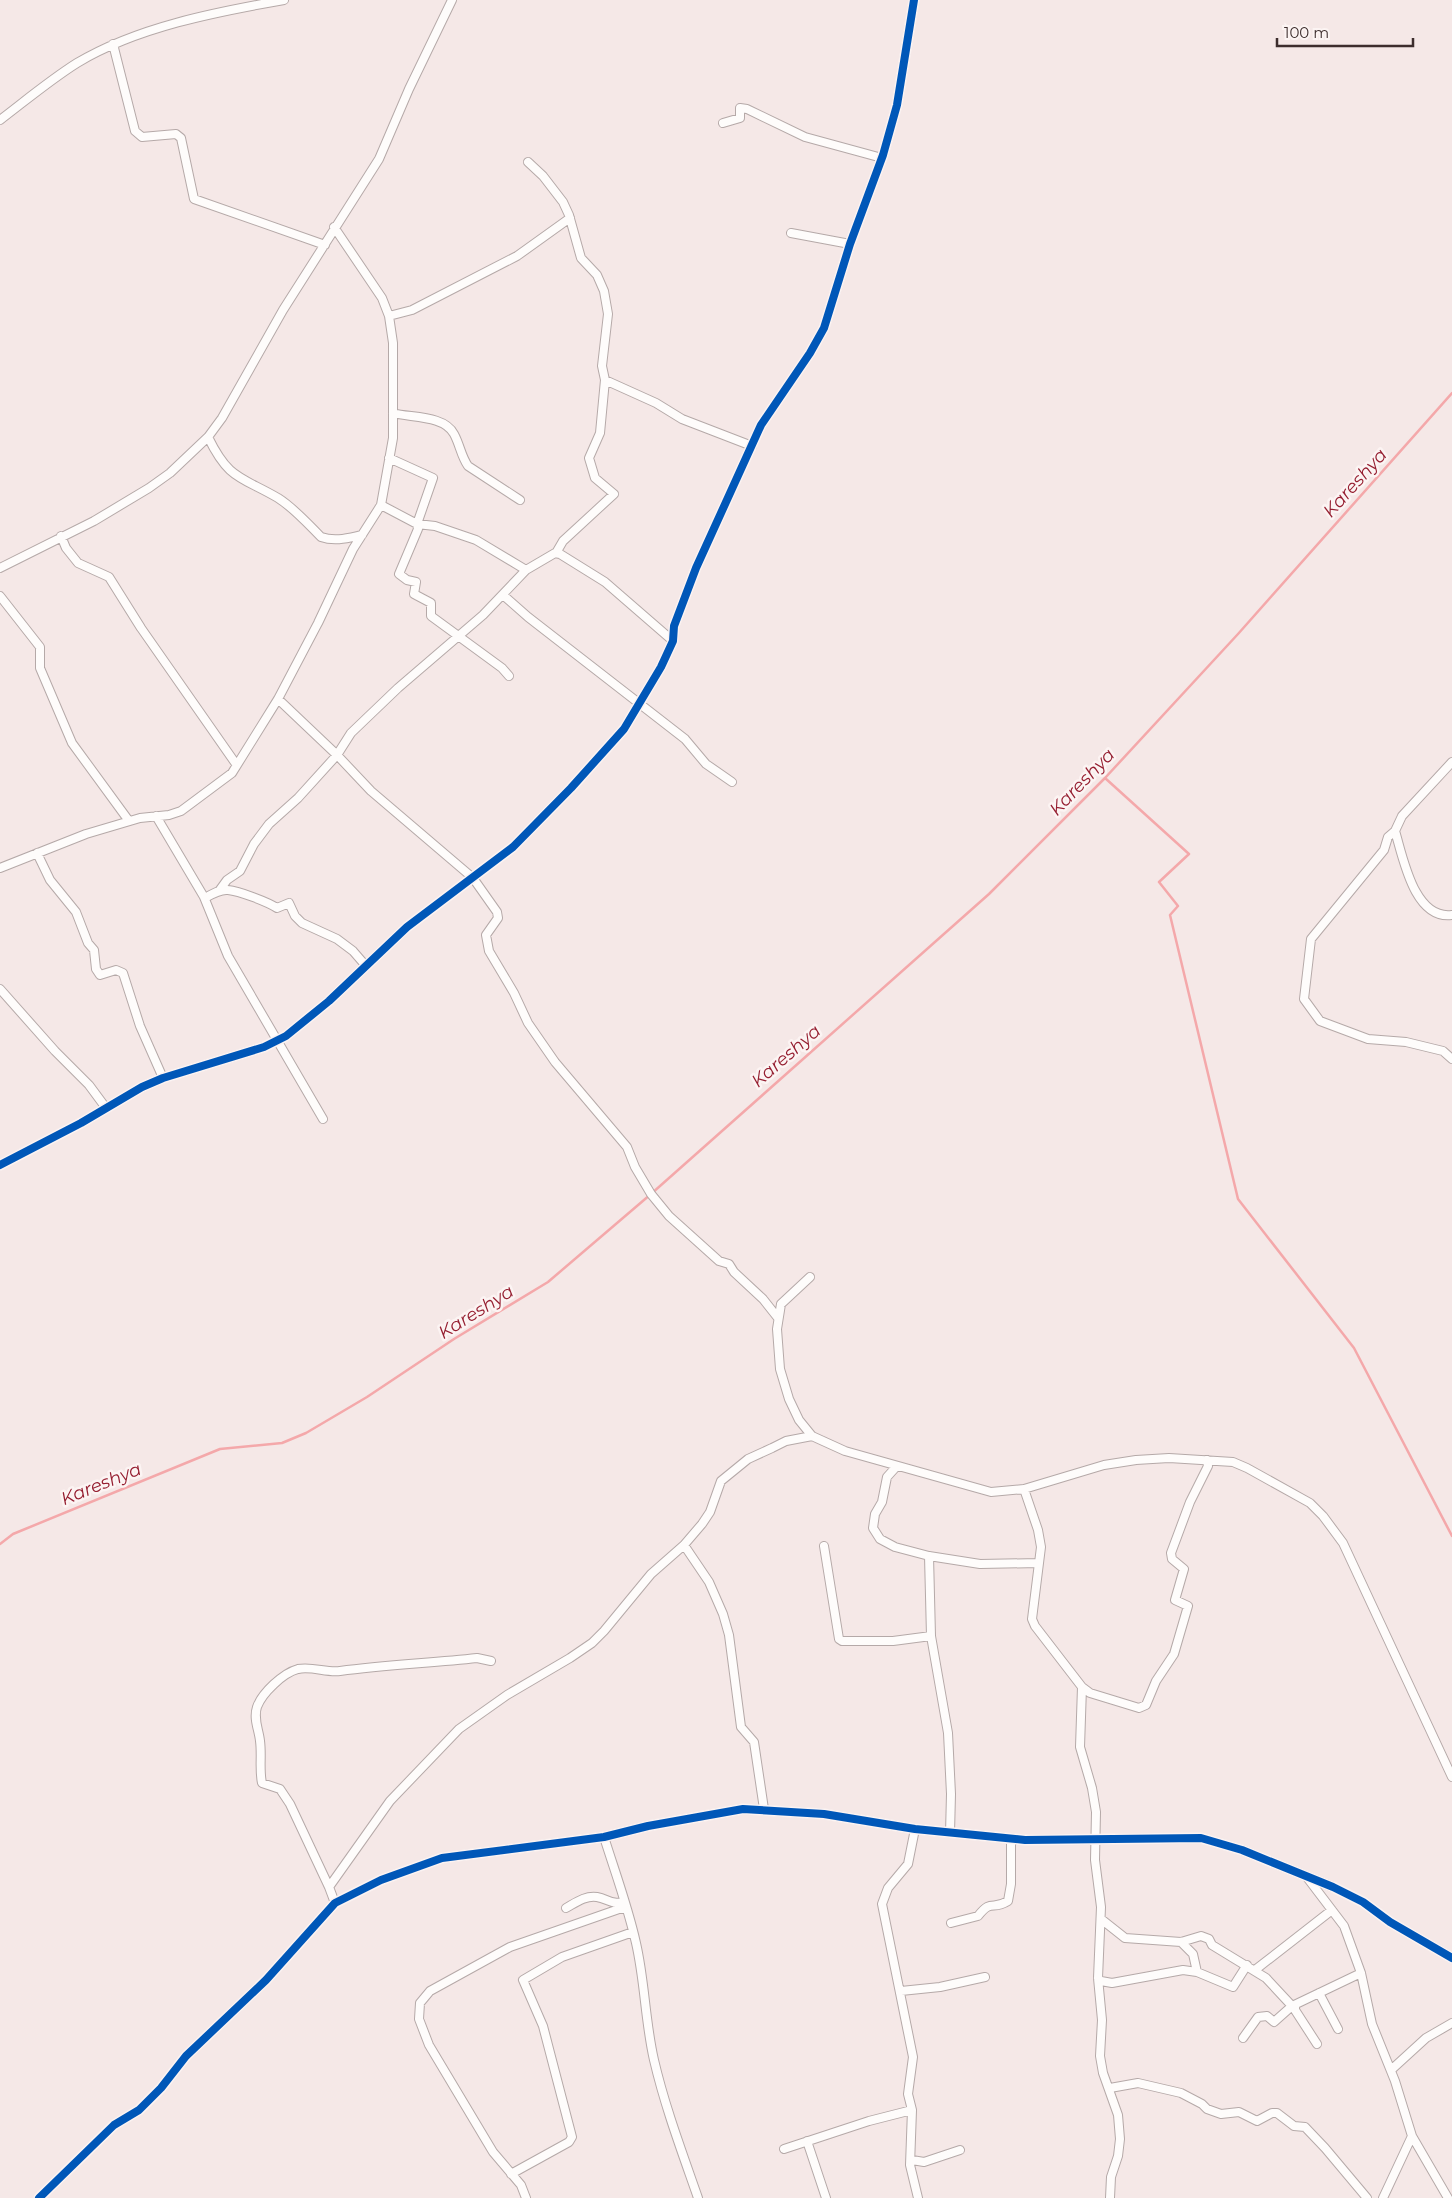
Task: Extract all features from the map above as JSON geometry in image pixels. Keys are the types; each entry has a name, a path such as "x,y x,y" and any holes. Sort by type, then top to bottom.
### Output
{"street":[{"path":"0,120 67,70 113,44 141,34 214,14 284,0"},
{"path":"0,568 94,520 149,488 170,473 208,436 222,418 283,310 334,227 379,159 409,89 452,0"},
{"path":"0,1165 142,1087 163,1078 228,1060 278,1041 329,1001 407,927 513,847 571,788 624,728 661,667 674,641 674,626 696,568 752,446 779,396 818,341 850,244 882,158 897,105 914,0"},
{"path":"113,44 135,131 142,138 176,134 181,138 194,199 324,245"},
{"path":"723,123 740,118 740,108 748,109 805,137 882,158"},
{"path":"219,891 227,880 240,870 254,844 269,824 298,798 337,755 351,733 398,688 460,637 504,595 526,570 556,553 563,541 614,494 595,478 589,458 600,433 605,380 602,366 608,314 604,291 597,275 580,258 570,218 554,190 528,162"},
{"path":"389,316 412,310 518,256 570,218"},
{"path":"0,868 129,821 180,811 232,773 278,699 318,623 353,549 381,505 389,458 393,414 393,343 389,316 382,298 334,227"},
{"path":"790,233 850,244"},
{"path":"605,380 656,403 682,419 752,446"},
{"path":"393,414 439,422 452,429 463,459 468,466 520,500"},
{"path":"208,436 227,469 279,499 321,537 329,540 339,540 362,535"},
{"path":"389,458 433,478 417,524 418,529 399,574 407,580 416,582 414,594 431,603 431,616 502,668 509,676"},
{"path":"381,505 417,524 435,526 476,540 526,570"},
{"path":"61,536 66,548 78,563 109,577 141,628 236,764"},
{"path":"556,553 605,582 674,641"},
{"path":"504,595 528,617 685,739 706,764 732,782"},
{"path":"0,596 40,647 42,675 72,743 129,821"},
{"path":"278,699 337,755 371,791 473,878 497,912 498,918 486,935 489,951 534,1031 555,1062 627,1147 635,1167 651,1194 669,1216 719,1261 729,1264 734,1272 763,1298 778,1318"},
{"path":"1452,762 1402,816 1394,831 1388,837 1384,850 1311,939 1303,995 1309,1008 1320,1021 1368,1039 1406,1042 1443,1050 1452,1059"},
{"path":"156,816 205,898 228,956 323,1119"},
{"path":"1394,831 1414,892 1438,914 1452,915"},
{"path":"37,853 50,880 76,912 88,943 94,950 96,969 100,975 116,970 123,973 126,978 127,992 163,1078"},
{"path":"205,898 219,891 228,890 260,899 277,908 289,903 294,916 302,923 337,939 353,951 366,966"},
{"path":"0,989 55,1051 89,1084 106,1108"},
{"path":"810,1277 782,1304 778,1318 780,1369 799,1420 812,1436 845,1451 991,1492 1024,1489 1104,1465 1136,1460 1170,1458 1233,1462 1310,1503 1323,1516 1343,1544 1452,1777"},
{"path":"329,1887 390,1801 459,1729 507,1695 592,1643 651,1574 684,1544 710,1512 716,1490 721,1481 730,1472 772,1448 786,1442 812,1436"},
{"path":"1024,1489 1041,1541 1032,1619 1035,1626 1082,1687 1090,1693 1139,1708 1146,1704 1156,1681 1174,1654 1188,1606 1174,1600 1184,1569 1172,1558 1171,1553 1190,1502 1208,1466 1207,1460"},
{"path":"896,1466 887,1477 882,1502 875,1514 873,1528 880,1539 895,1547 929,1556 980,1564 1039,1563"},
{"path":"684,1544 709,1582 725,1621 729,1635 741,1727 754,1742 764,1809"},
{"path":"824,1546 839,1639 842,1641 893,1641 931,1636"},
{"path":"929,1556 931,1636 948,1732 951,1794 950,1833"},
{"path":"335,1903 290,1804 280,1789 262,1783 259,1766 260,1742 255,1717 257,1708 264,1695 298,1669 338,1671 362,1666 477,1658 492,1661"},
{"path":"1082,1687 1080,1746 1092,1788 1096,1812 1095,1841 1101,1919 1098,1978 1102,2020 1100,2056 1102,2073 1110,2088 1118,2115 1120,2139 1118,2156 1111,2177 1110,2198"},
{"path":"39,2198 114,2124 144,2105 186,2056 266,1980 335,1903 381,1880 442,1858 604,1837 714,1813 743,1809 843,1816 915,1829 1011,1839 1095,1841 1201,1838 1242,1850 1305,1874 1363,1902 1390,1922 1452,1958"},
{"path":"915,1829 908,1864 888,1888 882,1904 913,2057 908,2094 912,2110 911,2174 918,2198"},
{"path":"604,1837 633,1932 654,2059 668,2114 698,2198"},
{"path":"951,1922 978,1916 987,1905 1002,1904 1008,1900 1011,1884 1011,1839"},
{"path":"1305,1874 1344,1926 1361,1973 1372,2024 1391,2070 1412,2136 1449,2196"},
{"path":"566,1908 584,1898 596,1896 611,1903 625,1905"},
{"path":"526,2198 521,2185 493,2152 429,2045 419,2020 420,2003 430,1991 510,1947 619,1909 625,1905"},
{"path":"1255,1970 1332,1910"},
{"path":"1101,1919 1125,1938 1181,1942 1202,1936 1255,1970 1277,1989 1294,2006 1317,2044"},
{"path":"510,2174 568,2142 572,2137 542,2026 523,1980 562,1957 633,1932"},
{"path":"1181,1942 1193,1954 1196,1972"},
{"path":"1098,1978 1101,1982 1112,1984 1183,1970 1196,1972 1233,1986 1247,1966"},
{"path":"1243,2038 1258,2017 1267,2016 1274,2022 1294,2006 1361,1973"},
{"path":"901,1992 940,1987 985,1977"},
{"path":"1319,1994 1338,2028"},
{"path":"1391,2070 1426,2038 1452,2024"},
{"path":"1110,2088 1138,2084 1186,2095 1202,2104 1206,2109 1221,2114 1240,2112 1257,2121 1272,2113 1277,2113 1294,2126 1304,2127 1326,2148 1367,2198"},
{"path":"784,2149 869,2121 912,2110"},
{"path":"1383,2198 1412,2136"},
{"path":"807,2141 826,2198"},
{"path":"912,2160 924,2162 960,2150"}],"waterway":[{"name":"Kareshya","path":"0,1544 13,1534 220,1449 282,1443 306,1433 367,1397 454,1339 548,1282 651,1194 989,894 1105,778 1238,634 1452,393"},
{"path":"1105,778 1189,854 1159,882 1178,906 1170,915 1238,1199 1354,1348 1452,1536"}],"cycle path":[{"path":"0,1165 81,1123 142,1087 163,1078 264,1047 286,1036 329,1001 407,927 513,847 571,788 624,729 661,667 673,641 674,626 696,568 761,425 810,353 824,328 850,244 883,155 897,105 914,0"},
{"path":"39,2198 114,2125 139,2110 161,2088 186,2056 266,1980 335,1903 381,1880 442,1858 604,1837 648,1826 743,1809 824,1814 915,1829 1025,1840 1201,1838 1242,1850 1333,1887 1363,1902 1390,1922 1452,1958"}]}
